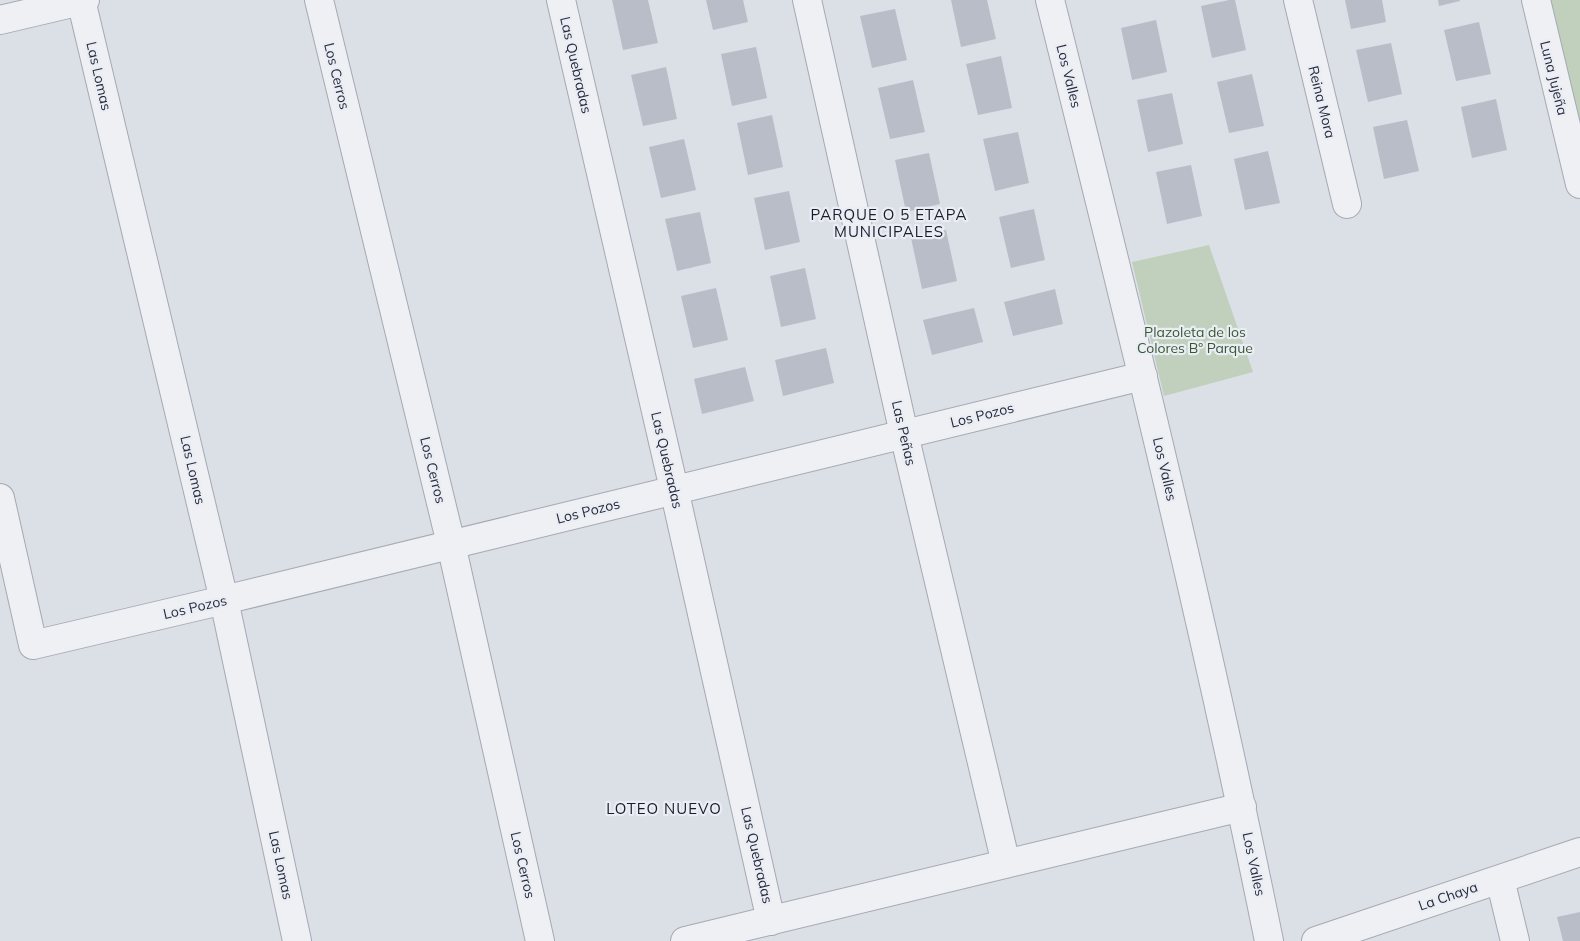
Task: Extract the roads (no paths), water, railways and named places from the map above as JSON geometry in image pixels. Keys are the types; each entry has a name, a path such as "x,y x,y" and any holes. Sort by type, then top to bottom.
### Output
{"street":[{"path":"0,20 82,0"},
{"name":"Las Lomas","path":"82,0 224,600 297,941"},
{"name":"Los Cerros","path":"318,0 452,544 540,941"},
{"name":"Las Quebradas","path":"561,0 772,921"},
{"name":"Las Peñas","path":"807,0 904,434 1006,864"},
{"name":"Los Valles","path":"1050,0 1143,376 1242,807 1269,941"},
{"name":"Reina Mora","path":"1298,0 1347,204"},
{"name":"Luna Jujeña","path":"1536,0 1580,184"},
{"name":"Los Pozos","path":"0,498 33,645 1143,376"},
{"path":"686,941 1242,807"},
{"name":"La Chaya","path":"1316,941 1580,852"},
{"path":"1500,879 1515,941"}],"district":[{"name":"PARQUE O 5 ETAPA MUNICIPALES","path":"889,224"},
{"name":"LOTEO NUEVO","path":"664,809"}],"park label":[{"name":"Plazoleta de los Colores Bº Parque","path":"1195,340"}]}
